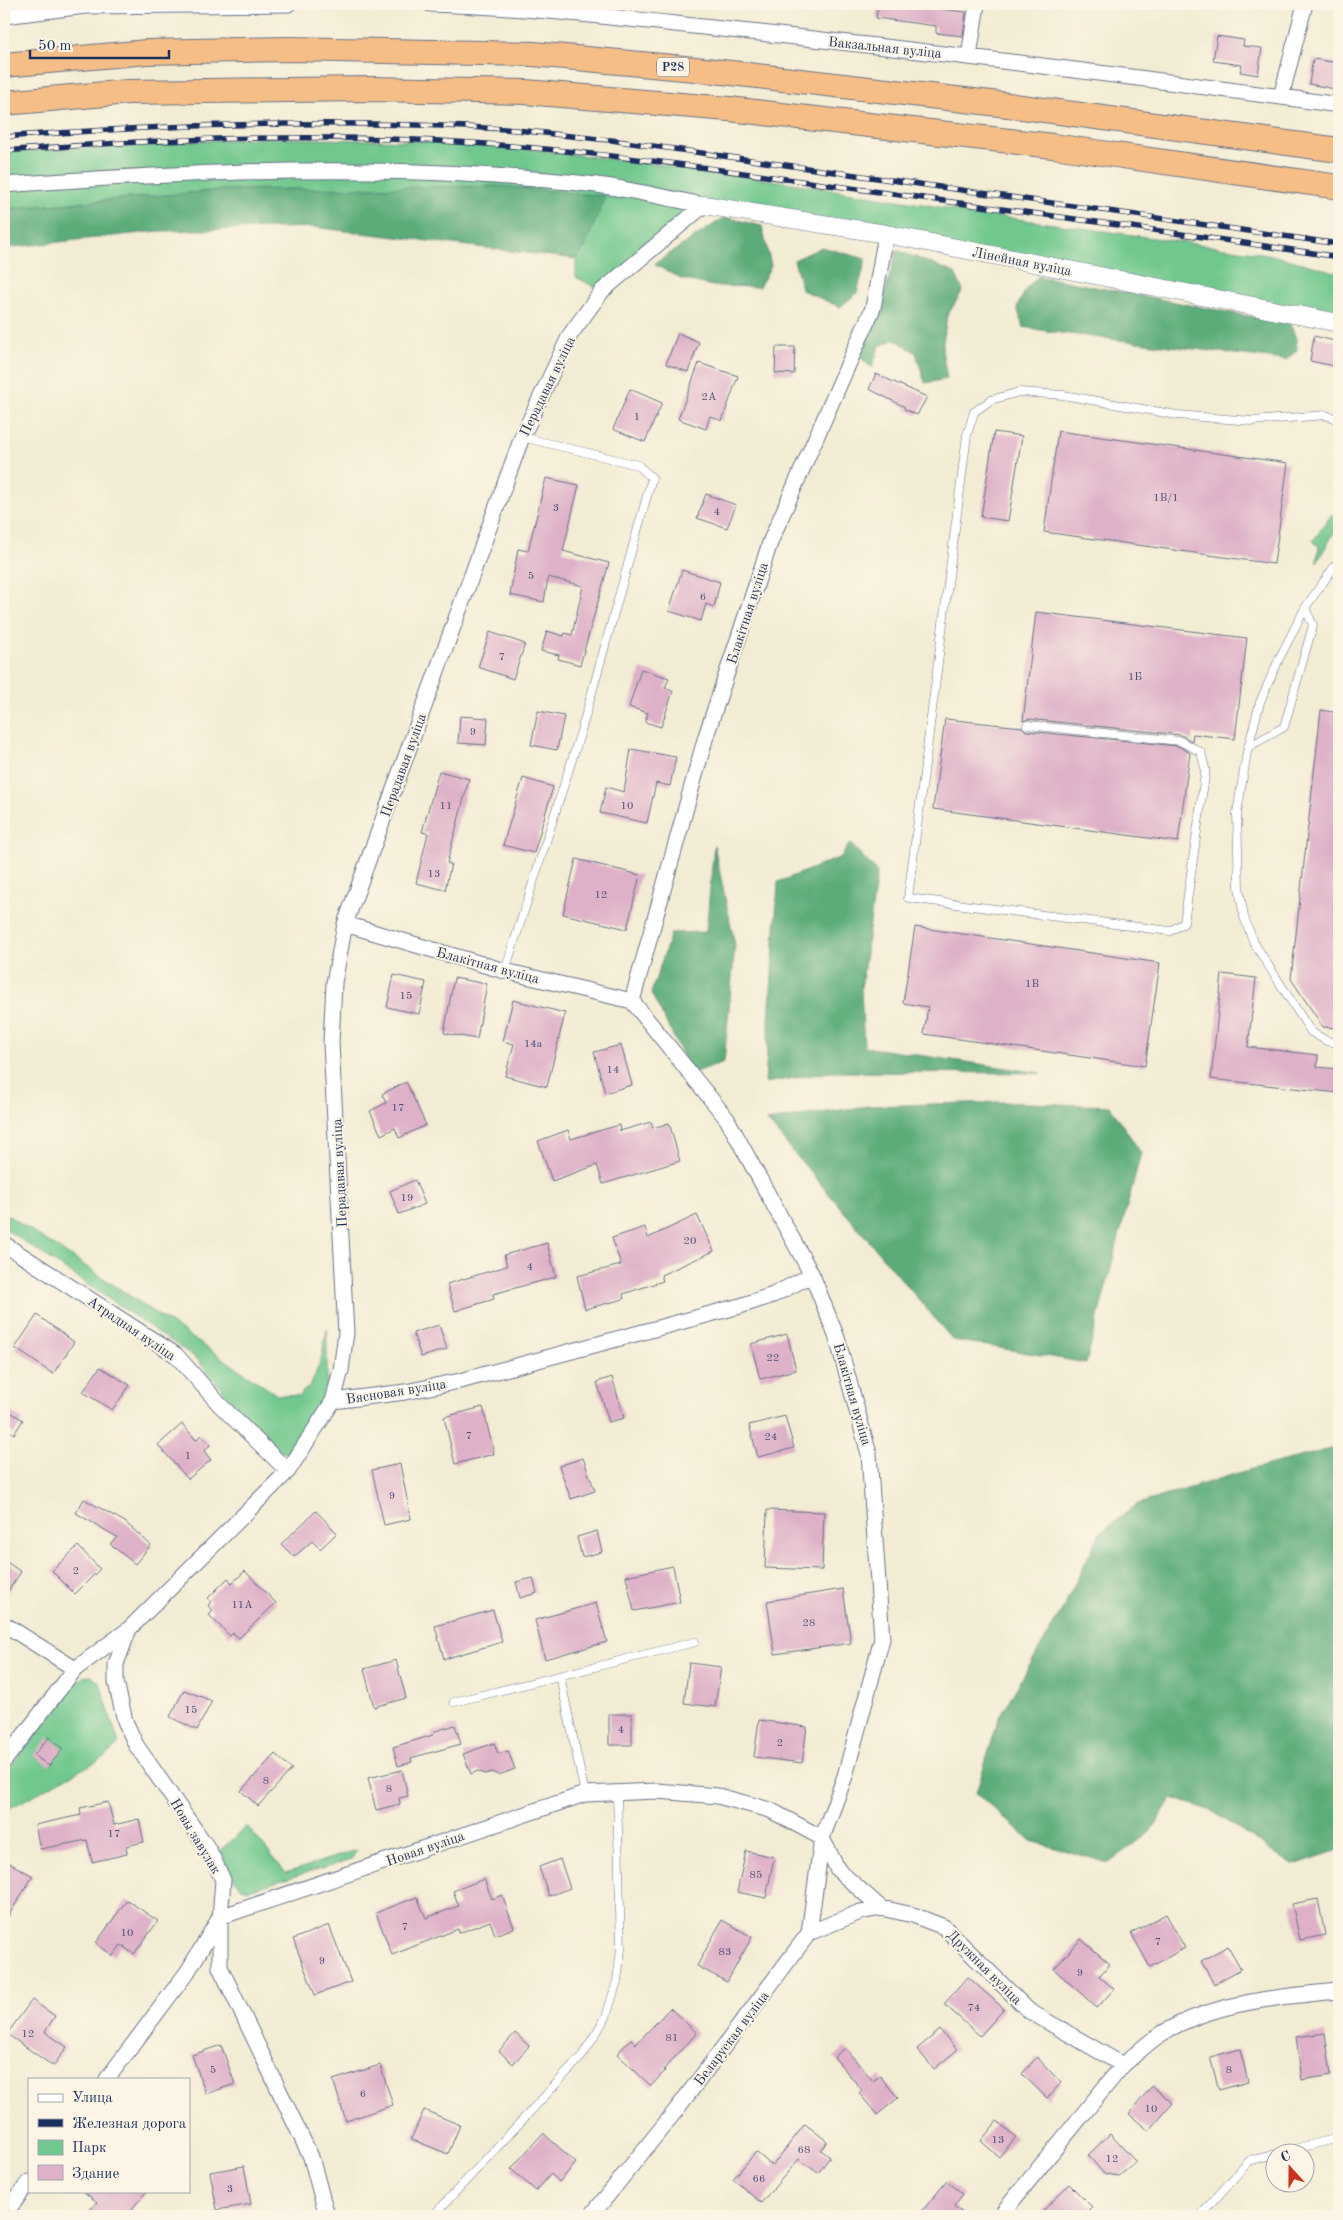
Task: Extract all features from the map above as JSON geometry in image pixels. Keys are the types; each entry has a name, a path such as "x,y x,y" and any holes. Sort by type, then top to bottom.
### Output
{"highway":[{"name":"Р28","path":"4,65 147,52 290,49 533,54 705,70 1008,105 1339,150"},
{"path":"4,103 128,92 369,89 524,92 729,109 1024,143 1339,187"}],"street":[{"path":"4,16 86,6 288,4"},
{"name":"Вакзальная вуліца","path":"430,4 479,5 562,12 969,56 1339,105"},
{"path":"969,56 977,4"},
{"path":"1281,97 1305,4"},
{"path":"4,185 172,174 291,170 397,171 512,177 604,186 704,205"},
{"name":"Лінейная вуліца","path":"704,205 886,234 1339,324"},
{"name":"Перадавая вуліца","path":"333,1401 341,1370 346,1333 331,1043 334,983 345,924 522,436 570,335 602,291 704,205"},
{"name":"Блакітная вуліца","path":"632,1001 706,736 771,540 873,308 886,234"},
{"name":"Блакітная вуліца","path":"345,924 505,971 632,1001 727,1119 812,1275 837,1338 869,1454 882,1639 845,1776 822,1838"},
{"name":"Атрадная вуліца","path":"4,1244 176,1356 220,1405 288,1471"},
{"name":"Вясновая вуліца","path":"4,1761 75,1669 129,1629 288,1471 333,1401 405,1392 538,1361 740,1306 773,1295 812,1275"},
{"path":"4,1624 75,1669"},
{"name":"Новы завулак","path":"129,1629 116,1664 119,1702 136,1745 209,1850 223,1880 220,1917 220,1967 311,2157 327,2216"},
{"name":"Новая вуліца","path":"220,1917 585,1794 656,1791 718,1796 770,1810 822,1838"},
{"path":"822,1838 838,1870 881,1908"},
{"name":"Беларуская вуліца","path":"591,2216 677,2109 809,1933 822,1838"},
{"name":"Дружная вуліца","path":"809,1933 860,1912 881,1908 913,1915 944,1926 1029,2011 1122,2065"},
{"path":"107,2078 188,1971 220,1917"},
{"path":"1000,2216 1122,2065 1158,2036 1190,2020 1237,2005 1284,1996 1339,1991"},
{"path":"4,2215 28,2183"}],"lane":[{"path":"1027,725 1180,742 1193,746 1201,752 1205,775 1184,923 1170,931 908,898 967,435 974,412 991,400 1019,392 1063,395 1177,415 1252,421 1326,415 1339,420"},
{"path":"505,971 582,728 652,478 638,465 522,436"},
{"path":"1339,560 1305,608 1279,658 1260,702 1248,747 1239,791 1237,813 1239,887 1244,917 1254,943 1311,1032 1327,1041 1339,1043"},
{"path":"1248,747 1284,727 1313,625 1305,608"},
{"path":"454,1702 695,1642"},
{"path":"560,1676 585,1794"},
{"path":"433,2216 582,2056 606,2018 617,1981 621,1949 618,1793"},
{"path":"1316,2144 1339,2138"},
{"path":"1200,2216 1249,2161 1266,2157"}],"green space":[{"path":"261,138 426,141 526,149 666,165 989,215 1268,254 1339,273 1339,323 704,205 602,291 576,277 576,259 585,247 224,190 4,209 4,152"},
{"path":"498,186 605,196 585,247 576,259 313,227 159,231 4,248 4,209 224,190"},
{"path":"725,217 762,226 771,266 759,287 713,286 681,279 654,264"},
{"path":"822,247 866,259 857,293 840,307 802,290 794,260"},
{"path":"897,250 955,273 963,290 947,316 942,349 947,379 925,383 916,353 895,339 879,346 872,368 858,355 881,307"},
{"path":"1038,276 1290,324 1296,338 1297,350 1286,360 1023,327 1017,307 1026,289"},
{"path":"1332,514 1339,519 1339,524 1317,562 1319,546 1313,541"},
{"path":"850,843 877,872 861,989 864,1047 1040,1073 830,1072 765,1083 778,882 841,857"},
{"path":"714,845 735,945 724,1062 692,1073 651,993 671,933 706,932"},
{"path":"1000,1102 1110,1106 1141,1153 1086,1363 953,1340 767,1121 868,1106"},
{"path":"4,1213 277,1395 298,1396 311,1385 321,1360 327,1328 327,1394 294,1449 286,1453 270,1448 196,1358 4,1228"},
{"path":"1339,1447 1339,1850 1293,1865 1212,1811 1172,1798 1149,1833 1109,1863 1031,1841 976,1793 999,1718 1063,1608 1100,1533 1138,1504 1248,1470"},
{"path":"91,1676 100,1683 119,1744 103,1758 10,1808 4,1817 4,1775 76,1683 83,1677"},
{"path":"247,1826 286,1873 356,1850 352,1859 249,1890 242,1888 235,1880 220,1851"}],"building":[{"path":"878,4 931,4 930,8 966,12 963,36 936,33 936,26 876,18"},
{"path":"1217,36 1244,40 1243,46 1262,48 1258,75 1240,72 1242,65 1213,61"},
{"path":"1313,59 1339,63 1335,89 1309,84"},
{"path":"678,333 699,342 688,372 666,364"},
{"path":"1314,336 1339,342 1339,367 1310,361"},
{"path":"776,347 795,347 794,374 775,373"},
{"path":"699,363 738,376 722,421 710,416 706,429 678,419"},
{"path":"876,374 927,397 917,415 869,389"},
{"path":"630,389 662,403 645,442 613,429"},
{"path":"1058,431 1288,463 1274,564 1044,532"},
{"path":"994,432 1022,436 1008,521 981,517"},
{"path":"546,478 579,485 563,551 609,563 580,665 558,659 559,655 541,651 547,631 564,636 565,633 572,635 583,586 548,577 544,602 510,595 518,549 528,551"},
{"path":"706,494 736,505 727,528 697,518"},
{"path":"682,570 720,582 714,607 706,604 701,621 669,611"},
{"path":"1036,612 1247,638 1235,739 1193,734 1192,741 1181,735 1028,719 1023,721"},
{"path":"490,632 525,644 513,679 478,667"},
{"path":"641,669 669,678 665,688 673,691 661,727 645,722 648,713 629,707"},
{"path":"1321,710 1339,713 1339,1028 1323,1027 1291,979"},
{"path":"538,711 564,716 557,750 531,745"},
{"path":"460,716 488,718 486,745 458,743"},
{"path":"945,719 1022,727 1026,731 1178,746 1190,753 1178,842 933,809"},
{"path":"631,749 676,757 670,786 656,783 647,823 600,813 606,787 624,792"},
{"path":"439,771 469,779 447,863 451,864 445,890 416,883 428,833 422,832"},
{"path":"523,778 553,787 534,853 503,845"},
{"path":"576,859 640,875 627,929 563,914"},
{"path":"915,927 1160,963 1145,1066 924,1034 928,1007 903,1003"},
{"path":"1222,974 1256,978 1248,1047 1318,1055 1317,1067 1339,1069 1339,1093 1211,1079"},
{"path":"394,975 426,982 419,1014 387,1007"},
{"path":"454,978 487,984 477,1039 444,1033"},
{"path":"513,1000 565,1013 547,1087 505,1076 514,1044 503,1041"},
{"path":"621,1045 632,1085 605,1093 594,1052"},
{"path":"406,1082 426,1125 399,1138 395,1128 381,1135 370,1111 386,1103 382,1094"},
{"path":"651,1122 653,1128 669,1123 680,1161 603,1184 597,1165 552,1181 538,1141 568,1130 571,1139 619,1125 620,1131"},
{"path":"415,1180 425,1204 399,1214 390,1191"},
{"path":"697,1215 714,1251 661,1275 663,1281 623,1294 624,1299 585,1309 577,1276 621,1265 612,1238 645,1227 648,1238"},
{"path":"547,1243 556,1277 493,1294 494,1299 455,1311 447,1284 507,1266 504,1255"},
{"path":"37,1315 74,1342 53,1374 15,1348"},
{"path":"439,1325 447,1349 421,1357 413,1333"},
{"path":"787,1334 796,1370 760,1379 751,1344"},
{"path":"100,1367 130,1385 112,1410 83,1392"},
{"path":"612,1377 624,1418 609,1422 597,1382"},
{"path":"483,1407 494,1454 455,1464 444,1417"},
{"path":"4,1408 23,1420 14,1434 4,1428"},
{"path":"785,1416 794,1448 758,1457 749,1425"},
{"path":"182,1424 196,1440 201,1435 210,1445 204,1451 211,1460 188,1479 158,1445"},
{"path":"583,1458 595,1491 571,1499 559,1466"},
{"path":"400,1464 411,1519 384,1525 372,1470"},
{"path":"84,1499 125,1522 151,1545 135,1564 110,1544 117,1537 76,1513"},
{"path":"767,1510 824,1512 822,1570 765,1568"},
{"path":"316,1511 337,1533 320,1549 312,1541 294,1557 281,1544"},
{"path":"597,1531 602,1552 582,1557 577,1537"},
{"path":"78,1546 100,1569 75,1594 52,1571"},
{"path":"4,1560 21,1572 4,1597"},
{"path":"673,1566 680,1602 634,1611 626,1576"},
{"path":"245,1571 276,1603 239,1638 233,1633 230,1636 209,1615 213,1611 208,1605 211,1602 208,1598 228,1578 232,1583"},
{"path":"533,1578 537,1593 520,1598 516,1582"},
{"path":"843,1589 851,1643 775,1654 767,1601"},
{"path":"596,1603 607,1642 545,1659 535,1620"},
{"path":"493,1610 502,1642 444,1659 435,1626"},
{"path":"396,1660 406,1698 374,1707 364,1669"},
{"path":"689,1663 721,1667 715,1707 684,1703"},
{"path":"184,1690 212,1701 197,1730 170,1717"},
{"path":"609,1714 632,1714 632,1745 609,1745"},
{"path":"759,1720 807,1727 802,1763 754,1757"},
{"path":"455,1725 461,1744 411,1758 412,1762 398,1766 393,1747 433,1735 432,1732"},
{"path":"49,1737 63,1749 49,1766 34,1755"},
{"path":"494,1743 498,1754 508,1751 515,1769 499,1775 492,1772 485,1774 478,1771 471,1774 463,1754"},
{"path":"275,1754 292,1769 258,1806 241,1791"},
{"path":"402,1770 408,1796 399,1798 400,1804 376,1810 368,1778"},
{"path":"108,1802 114,1825 139,1819 144,1842 126,1846 127,1854 92,1862 87,1840 40,1849 35,1825 81,1815 80,1808"},
{"path":"746,1851 774,1857 766,1898 737,1892"},
{"path":"560,1859 570,1888 549,1896 539,1867"},
{"path":"4,1860 33,1876 4,1923"},
{"path":"484,1879 492,1899 502,1895 514,1928 495,1935 490,1921 459,1933 458,1929 392,1955 376,1913 417,1897 426,1918 459,1906 453,1891"},
{"path":"1318,1899 1325,1935 1300,1940 1292,1904"},
{"path":"127,1900 158,1921 134,1954 121,1945 113,1956 96,1943"},
{"path":"1166,1914 1185,1948 1150,1967 1131,1933"},
{"path":"722,1920 752,1937 727,1982 697,1966"},
{"path":"329,1925 351,1982 315,1995 293,1939"},
{"path":"1081,1939 1110,1964 1099,1976 1114,1989 1097,2008 1054,1969"},
{"path":"1228,1946 1241,1969 1214,1984 1201,1961"},
{"path":"968,1977 1004,2009 980,2036 944,2004"},
{"path":"32,2000 55,2016 45,2032 67,2047 53,2066 7,2034"},
{"path":"670,2008 697,2033 651,2086 617,2054 631,2039 636,2044"},
{"path":"940,2030 957,2050 934,2069 917,2049"},
{"path":"515,2033 529,2046 513,2064 499,2051"},
{"path":"1325,2033 1331,2075 1302,2080 1296,2037"},
{"path":"221,2045 235,2084 206,2094 192,2055"},
{"path":"845,2048 873,2081 880,2076 898,2098 877,2115 859,2093 862,2090 834,2057"},
{"path":"1240,2049 1248,2082 1219,2090 1210,2057"},
{"path":"1037,2057 1061,2083 1047,2098 1022,2074"},
{"path":"380,2065 393,2105 346,2121 333,2080"},
{"path":"1152,2086 1173,2103 1149,2131 1129,2114"},
{"path":"424,2110 460,2125 448,2154 411,2139"},
{"path":"997,2121 1016,2137 999,2157 981,2141"},
{"path":"805,2124 827,2141 821,2150 830,2157 818,2173 799,2159 761,2203 733,2179 756,2152 772,2166"},
{"path":"543,2133 576,2163 559,2182 551,2174 536,2191 511,2169"},
{"path":"1110,2134 1136,2162 1119,2176 1104,2174 1088,2155"},
{"path":"244,2166 251,2204 217,2210 210,2172"},
{"path":"947,2181 963,2194 954,2206 966,2216 918,2216"},
{"path":"1069,2184 1092,2207 1083,2216 1038,2216"},
{"path":"84,2192 146,2192 126,2216 85,2216 97,2202"}],"railway":[{"path":"4,137 254,124 380,124 505,129 611,140 1339,244"},
{"path":"4,151 158,141 260,138 363,138 528,147 697,167 1339,257"}]}
